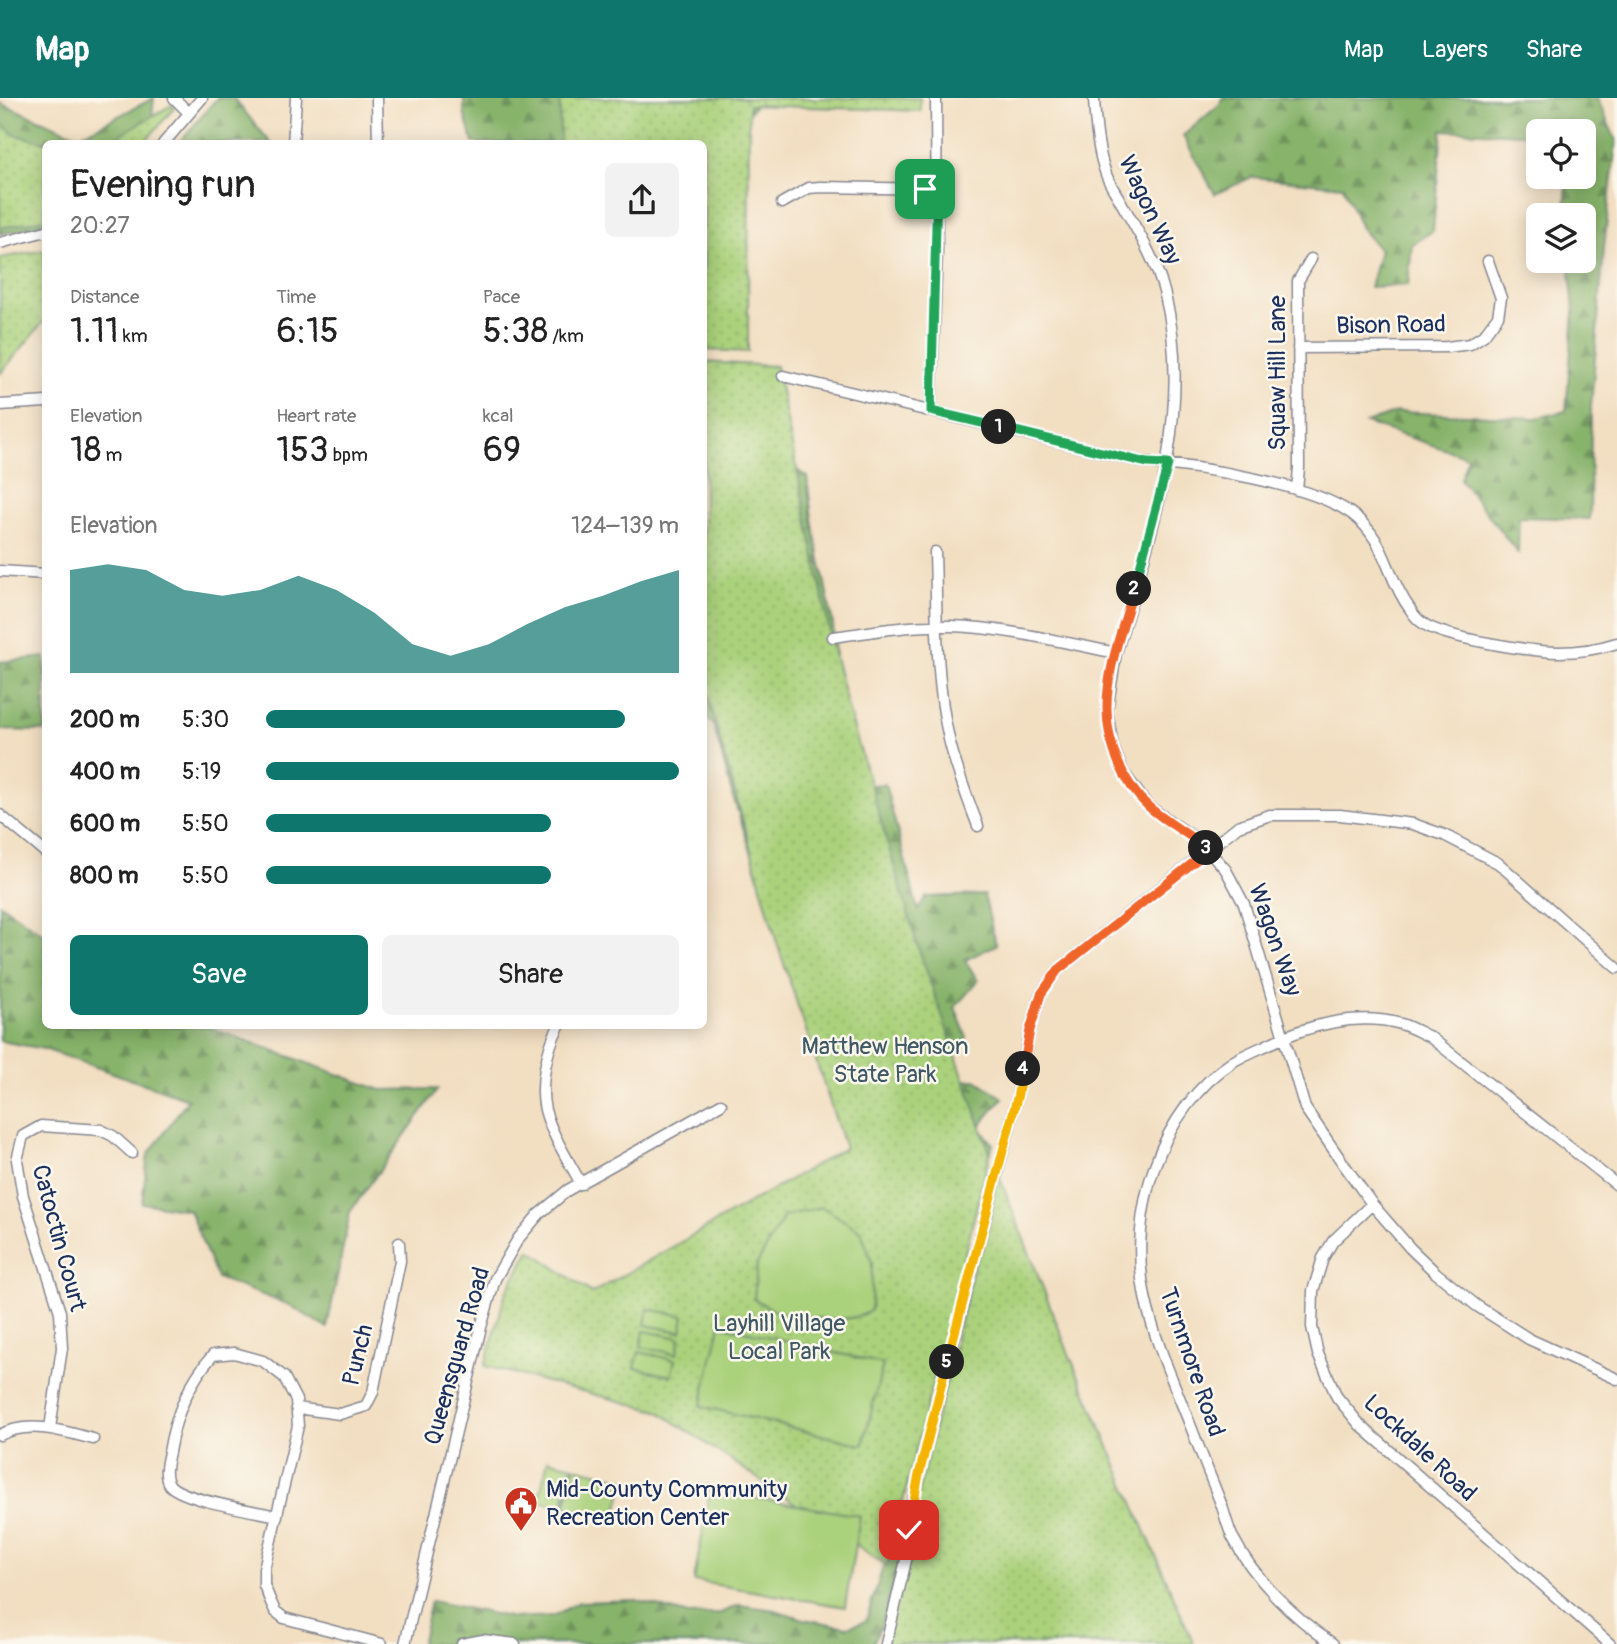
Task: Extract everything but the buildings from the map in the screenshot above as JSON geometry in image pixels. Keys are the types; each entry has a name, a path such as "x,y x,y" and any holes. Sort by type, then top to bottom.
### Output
{"street":[{"path":"174,98 189,113"},
{"path":"166,140 202,98"},
{"path":"293,140 296,98"},
{"path":"377,98 378,140"},
{"path":"931,411 937,189 936,98"},
{"name":"Wagon Way","path":"1094,98 1096,129 1105,173 1147,248 1165,294 1174,372 1168,464 1116,653 1107,711 1113,747 1123,772 1148,806 1209,850 1226,870 1244,904 1305,1108 1372,1204 1410,1248 1477,1306 1529,1339 1617,1379"},
{"path":"782,203 810,188 820,187 937,189"},
{"path":"0,243 42,232"},
{"name":"Squaw Hill Lane","path":"1297,490 1298,281 1311,259"},
{"name":"Bison Road","path":"1298,348 1447,347 1470,344 1484,335 1498,316 1501,298 1488,261"},
{"path":"783,376 1147,463 1195,467 1297,490 1340,506 1368,528 1379,543 1401,596 1423,624 1444,633 1545,652 1573,652 1617,643"},
{"path":"0,405 42,402"},
{"path":"935,552 941,684 948,737 961,782 978,825"},
{"path":"0,571 42,574"},
{"path":"833,638 882,630 938,626 1014,632 1116,653"},
{"path":"886,1644 907,1556 911,1511 918,1479 1017,1098 1030,1030 1041,994 1058,970 1238,826 1270,816 1340,815 1413,824 1444,835 1498,863 1617,968"},
{"path":"0,816 42,850"},
{"name":"Turnmore Road","path":"1333,1644 1309,1628 1273,1593 1233,1536 1163,1356 1145,1297 1142,1270 1144,1211 1153,1168 1184,1110 1206,1084 1234,1061 1285,1036 1329,1023 1372,1020 1401,1024 1430,1037 1617,1185"},
{"path":"558,1029 544,1078 545,1109 560,1145 582,1184"},
{"name":"Queensguard Road","path":"405,1644 481,1327 495,1279 519,1238 539,1214 568,1190 721,1104"},
{"name":"Catoctin Court","path":"50,1428 62,1348 60,1312 23,1196 17,1160 23,1136 41,1126 102,1130 132,1153"},
{"name":"Lockdale Road","path":"1372,1204 1333,1241 1323,1258 1313,1291 1312,1327 1318,1354 1337,1397 1360,1425 1610,1644"},
{"name":"Punch","path":"296,1408 340,1414 366,1406 373,1392 401,1261 399,1242"},
{"path":"277,1516 180,1493 169,1484 166,1470 175,1419 201,1369 213,1355 234,1353 263,1361 284,1377 296,1400 298,1426 264,1577 264,1586 275,1611 284,1618 382,1644"},
{"path":"0,1435 35,1427 93,1439"},
{"path":"462,1644 483,1640 514,1644"}],"green space":[{"path":"154,98 151,125 136,140 42,140 42,225 0,234 0,103 79,136"},
{"path":"217,98 233,98 268,140 182,140"},
{"path":"464,98 759,100 745,118 707,142 472,140 464,113"},
{"path":"560,98 920,98 920,111 749,105 748,352 707,350 707,140 560,140"},
{"path":"1222,98 1597,98 1616,141 1591,407 1590,519 1519,517 1518,553 1460,479 1468,457 1366,423 1397,412 1536,418 1566,411 1574,311 1570,273 1596,273 1596,203 1566,203 1566,189 1596,189 1596,119 1526,119 1526,134 1442,130 1433,231 1412,244 1408,285 1370,287 1380,250 1361,228 1343,186 1252,177 1215,194 1183,136 1220,104"},
{"path":"172,105 175,107 147,140 111,140"},
{"path":"0,123 15,135 42,141 42,220 0,228"},
{"path":"42,251 42,324 0,374 0,258"},
{"name":"Layhill Village Local Park","path":"707,362 776,366 834,653 849,712 917,944 990,1153 887,1566 658,1411 485,1366 506,1292 530,1250 592,1293 845,1148 777,943 707,693"},
{"name":"Matthew Henson State Park","path":"707,377 764,446 807,477 812,519 833,624 837,690 856,786 885,784 918,910 926,897 984,895 996,945 965,960 978,981 955,1007 967,1038 951,1060 957,1081 976,1080 1003,1098 979,1127 993,1144 900,1500 899,1561 884,1618 873,1644 421,1644 431,1601 513,1618 553,1616 579,1602 636,1600 688,1615 718,1614 739,1605 775,1610 847,1627 866,1621 883,1567 890,1470 921,1364 733,797 713,724 707,719"},
{"path":"42,657 42,731 0,730 0,662"},
{"path":"0,904 42,933 42,1029 214,1029 381,1090 438,1089 350,1212 327,1328 289,1305 217,1278 189,1210 142,1203 148,1155 188,1099 44,1049 0,1041"},
{"path":"997,1171 1069,1354 1194,1644 881,1644"},
{"path":"822,1207 861,1231 872,1263 871,1310 863,1315 840,1319 800,1316 776,1311 754,1299 757,1264 784,1216"},
{"path":"648,1309 684,1316 681,1332 645,1325"},
{"path":"720,1325 883,1364 863,1445 701,1406"},
{"path":"644,1331 680,1338 677,1354 641,1347"},
{"path":"639,1352 675,1360 671,1376 635,1368"},
{"path":"548,1460 573,1466 563,1507 538,1501"},
{"path":"575,1467 625,1479 615,1520 565,1508"},
{"path":"710,1490 860,1516 845,1607 694,1581"}],"place":[{"name":"Mid-County Community Recreation Center","path":"521,1533"}],"route":[{"path":"909,1530 918,1479 1000,1155 1017,1098 1030,1030 1041,994 1058,970 1209,850 1148,806 1135,791 1123,772 1113,747 1107,711 1116,653 1168,464 1147,463 931,411 937,189 925,189"}]}
